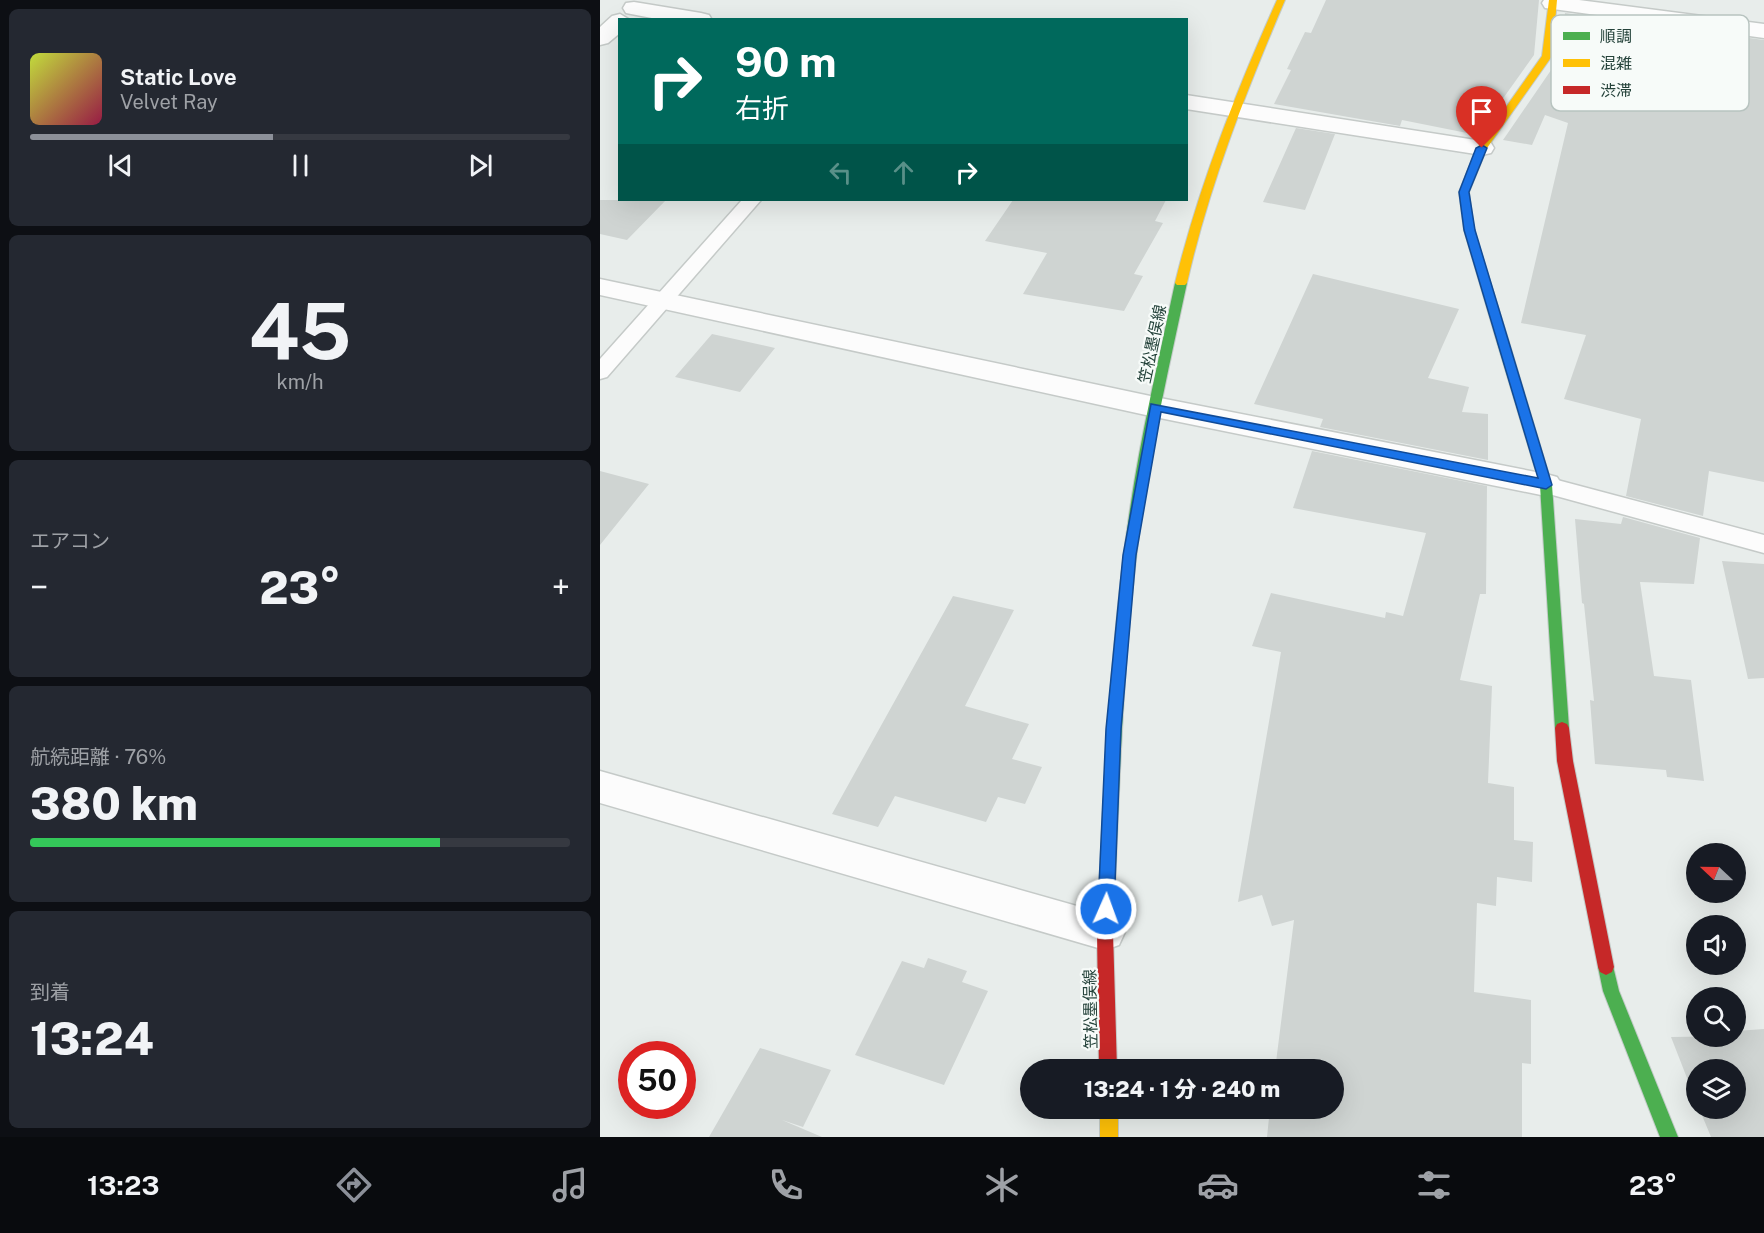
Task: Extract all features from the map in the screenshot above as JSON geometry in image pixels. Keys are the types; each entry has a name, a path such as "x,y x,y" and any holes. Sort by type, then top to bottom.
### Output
{"street":[{"name":"笠松墨俣線","path":"1108,1059 1105,932 1114,729 1130,555 1155,406 1190,241 1233,110 1281,0"},
{"path":"1553,2 1648,15"},
{"path":"630,12 683,18"},
{"path":"1551,20 1547,56 1482,148 1464,192 1469,230 1546,485 1553,620 1565,761 1611,991 1669,1137"},
{"path":"600,38 618,22"},
{"path":"1749,29 1764,31"},
{"path":"1188,102 1482,148"},
{"path":"600,287 1155,406 1546,485"},
{"path":"600,787 1105,932"},
{"path":"1109,1119 1109,1137"}],"lane":[{"path":"600,372 751,201"},
{"path":"1546,485 1764,544"}],"building":[{"path":"1326,0 1539,0 1534,55 1477,135 1402,120 1400,126 1274,104 1291,70 1287,69 1305,32 1311,33"},
{"path":"1749,38 1764,40 1764,482 1709,471 1703,516 1626,496 1641,419 1564,399 1586,335 1521,323 1568,123 1545,115 1532,145 1503,140 1551,70 1551,111 1749,111"},
{"path":"1296,128 1335,134 1305,210 1263,202"},
{"path":"600,200 665,201 627,240 600,234"},
{"path":"1012,201 1165,201 1155,221 1163,223 1134,274 1143,276 1124,311 1023,294 1047,253 985,241"},
{"path":"1313,274 1459,309 1428,378 1469,387 1462,412 1488,414 1488,460 1320,427 1323,419 1254,404"},
{"path":"712,334 775,348 740,392 675,377"},
{"path":"1312,451 1487,486 1486,594 1480,594 1460,680 1492,686 1488,783 1514,787 1514,840 1533,842 1532,882 1497,877 1496,906 1477,903 1474,992 1531,1000 1531,1064 1522,1063 1522,1137 1267,1137 1269,1119 1344,1119 1344,1059 1276,1059 1294,920 1272,926 1262,895 1238,902 1281,652 1252,646 1271,593 1385,618 1386,612 1403,616 1426,533 1293,508"},
{"path":"600,471 649,484 600,545"},
{"path":"1623,517 1700,538 1694,584 1640,582 1654,676 1691,680 1704,781 1667,777 1666,770 1595,764 1590,700 1594,701 1575,519 1621,524"},
{"path":"1722,561 1764,564 1764,678 1748,679"},
{"path":"953,596 1014,610 965,706 1029,724 1012,759 1042,767 1025,804 998,797 986,822 895,796 878,827 832,814"},
{"path":"928,958 967,971 962,982 988,991 944,1085 855,1055 902,961 924,968"},
{"path":"1764,1029 1764,1137 1711,1137 1704,1119 1746,1119 1746,1059 1686,1059 1686,1075 1671,1037 1686,1037 1686,1047 1746,1047 1746,1030"},
{"path":"760,1048 831,1070 803,1127 782,1120 822,1137 709,1137"}],"traffic: fast":[{"path":"1107,889 1118,681 1134,523 1159,385 1181,283"},
{"path":"1503,342 1546,485 1562,728"},
{"path":"1606,967 1611,991 1669,1137"}],"traffic: slow":[{"path":"1181,283 1211,175 1237,104 1281,0"},
{"path":"1551,15 1553,0"},
{"path":"1503,342 1469,230 1464,192 1482,148 1547,56 1551,19"},
{"path":"1109,1119 1109,1137"}],"traffic: jam":[{"path":"1562,728 1565,761 1606,967"},
{"path":"1107,889 1105,932 1108,1059"}],"route":[{"path":"1106,909 1114,729 1130,555 1155,406 1546,485 1469,230 1464,192 1482,148"}]}
